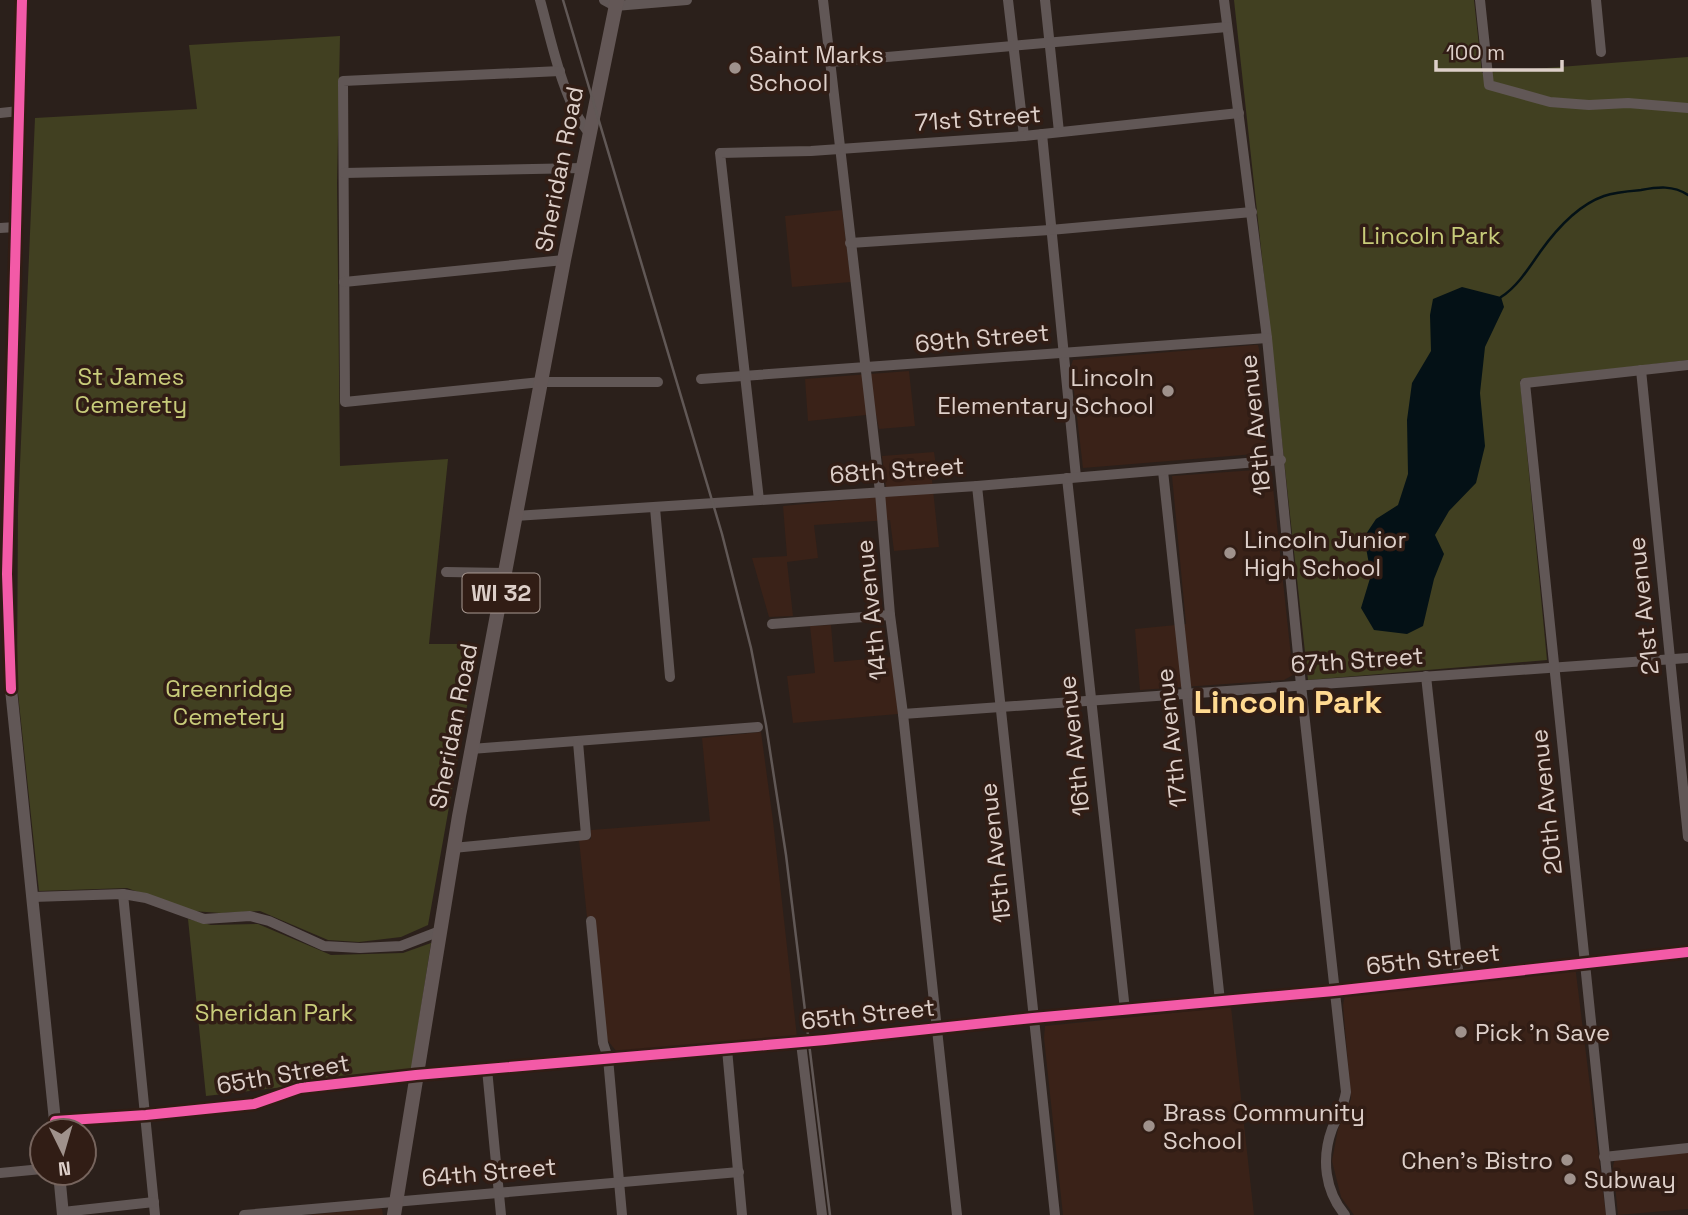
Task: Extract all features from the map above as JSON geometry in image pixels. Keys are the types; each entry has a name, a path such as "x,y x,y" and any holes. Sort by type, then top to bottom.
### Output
{"main road":[{"name":"Sheridan Road","path":"395,1208 453,848 583,168 612,2"}],"street":[{"path":"22,0 16,226 6,342 6,689 33,897 54,1117"},
{"path":"540,0 560,71 578,120 589,133"},
{"path":"612,2 687,0"},
{"name":"14th Avenue","path":"823,0 880,492 890,615 957,1215"},
{"path":"1008,0 1024,135"},
{"path":"1045,0 1059,132"},
{"name":"18th Avenue","path":"1224,0 1268,338 1301,685 1346,1092 1345,1101 1327,1143 1326,1168 1331,1193 1345,1215"},
{"path":"1480,0 1489,85 1550,102 1589,105 1629,103 1688,108"},
{"path":"1596,0 1601,52"},
{"path":"830,62 1227,27"},
{"path":"560,71 343,81 345,402 541,382 658,382"},
{"path":"0,113 19,111"},
{"name":"71st Street","path":"743,376 720,153 839,149 1042,134 1239,113"},
{"name":"16th Avenue","path":"1042,134 1065,353 1071,477 1090,701 1125,1010"},
{"path":"344,173 583,168"},
{"path":"850,243 1050,230 1252,212"},
{"path":"0,228 16,226"},
{"path":"344,282 564,260"},
{"name":"69th Street","path":"701,379 1268,338"},
{"path":"1641,370 1688,365"},
{"name":"20th Avenue","path":"1611,1215 1525,383 1641,370"},
{"name":"21st Avenue","path":"1641,370 1688,837"},
{"path":"743,376 759,500"},
{"name":"68th Street","path":"515,516 976,486 1281,460"},
{"name":"17th Avenue","path":"1163,471 1220,1001"},
{"name":"15th Avenue","path":"976,486 1055,1215"},
{"path":"654,508 670,677"},
{"path":"446,572 505,573"},
{"path":"772,624 890,615"},
{"name":"67th Street","path":"903,714 1688,658"},
{"path":"1426,676 1459,978"},
{"path":"471,749 758,727"},
{"path":"453,848 586,835 578,742"},
{"path":"33,897 123,894 146,898 204,919 250,916 269,921 324,946 401,946 440,931"},
{"path":"123,894 155,1215"},
{"path":"592,921 622,1215"},
{"name":"65th Street","path":"98,1121 254,1104 300,1088 416,1075 801,1043 1033,1018 1334,991 1688,952"},
{"path":"801,1043 822,1215"},
{"path":"727,1049 742,1215"},
{"path":"487,1069 501,1215"},
{"path":"1604,1157 1688,1148"},
{"path":"0,1173 28,1170"},
{"name":"64th Street","path":"244,1215 395,1208 499,1193 738,1172"},
{"path":"61,1187 63,1214 154,1202"}],"shaded area":[{"path":"842,210 851,282 792,287 785,216"},
{"path":"1462,287 1501,297 1504,307 1485,347 1480,393 1485,446 1476,483 1449,511 1435,535 1444,554 1434,579 1423,626 1407,634 1374,630 1361,608 1371,575 1364,537 1376,519 1398,505 1408,474 1407,420 1412,383 1431,351 1430,315 1433,299"},
{"name":"Lincoln Elementary School","path":"1258,345 1267,453 1083,468 1071,366 1073,360"},
{"path":"909,371 915,426 879,429 876,414 808,421 805,379"},
{"path":"934,452 938,479 932,480 939,547 894,551 890,520 814,525 818,558 787,562 793,616 769,617 752,558 787,556 783,506 887,496 882,456"},
{"name":"Lincoln Junior High School","path":"1269,469 1293,675 1284,680 1140,690 1135,629 1186,624 1172,476"},
{"path":"831,625 834,662 892,657 898,714 793,723 787,676 815,673 810,626"},
{"path":"761,732 797,1037 617,1052 605,1032 594,917 587,917 579,840 591,839 591,830 710,821 702,738"},
{"path":"1575,965 1606,1215 1354,1215 1341,1197 1332,1161 1338,1129 1351,1099 1343,1005 1345,995 1388,992 1388,985"},
{"name":"Brass Community School","path":"1231,1007 1254,1215 1063,1215 1044,1038 1045,1026"},
{"path":"1688,1152 1688,1209 1618,1215 1613,1166 1615,1159"},
{"path":"382,1209 383,1215 308,1215"}],"green space":[{"name":"Lincoln Park","path":"1234,0 1474,0 1482,73 1688,57 1688,360 1520,380 1547,660 1308,680"},
{"name":"Greenridge Cemetery","path":"340,36 337,183 340,466 448,459 429,644 478,644 428,925 401,937 359,942 328,940 260,911 192,911 127,888 39,891 17,684 18,511 35,118 197,109 189,45"},
{"name":"Sheridan Park","path":"188,919 211,925 258,924 331,955 403,953 431,943 411,1072 206,1096"}],"waterway":[{"path":"1501,297 1517,283 1560,227 1594,200 1617,193 1659,188 1671,188 1688,195"}],"railway":[{"path":"563,0 722,534 751,648 786,855 830,1215"}],"cycle path":[{"path":"11,689 7,574 22,0"},
{"path":"98,1118 254,1104 300,1088 416,1075 825,1040 1334,991 1688,952"}],"place":[{"name":"Saint Marks School","path":"735,68"},
{"name":"Lincoln Elementary School","path":"1168,391"},
{"name":"Lincoln Junior High School","path":"1230,553"},
{"name":"Pick 'n Save","path":"1461,1032"},
{"name":"Brass Community School","path":"1149,1126"},
{"name":"Chen's Bistro","path":"1567,1160"},
{"name":"Subway","path":"1570,1179"}],"district":[{"name":"Lincoln Park","path":"1288,702"}],"park label":[{"name":"St James Cemerety","path":"131,390"}]}
